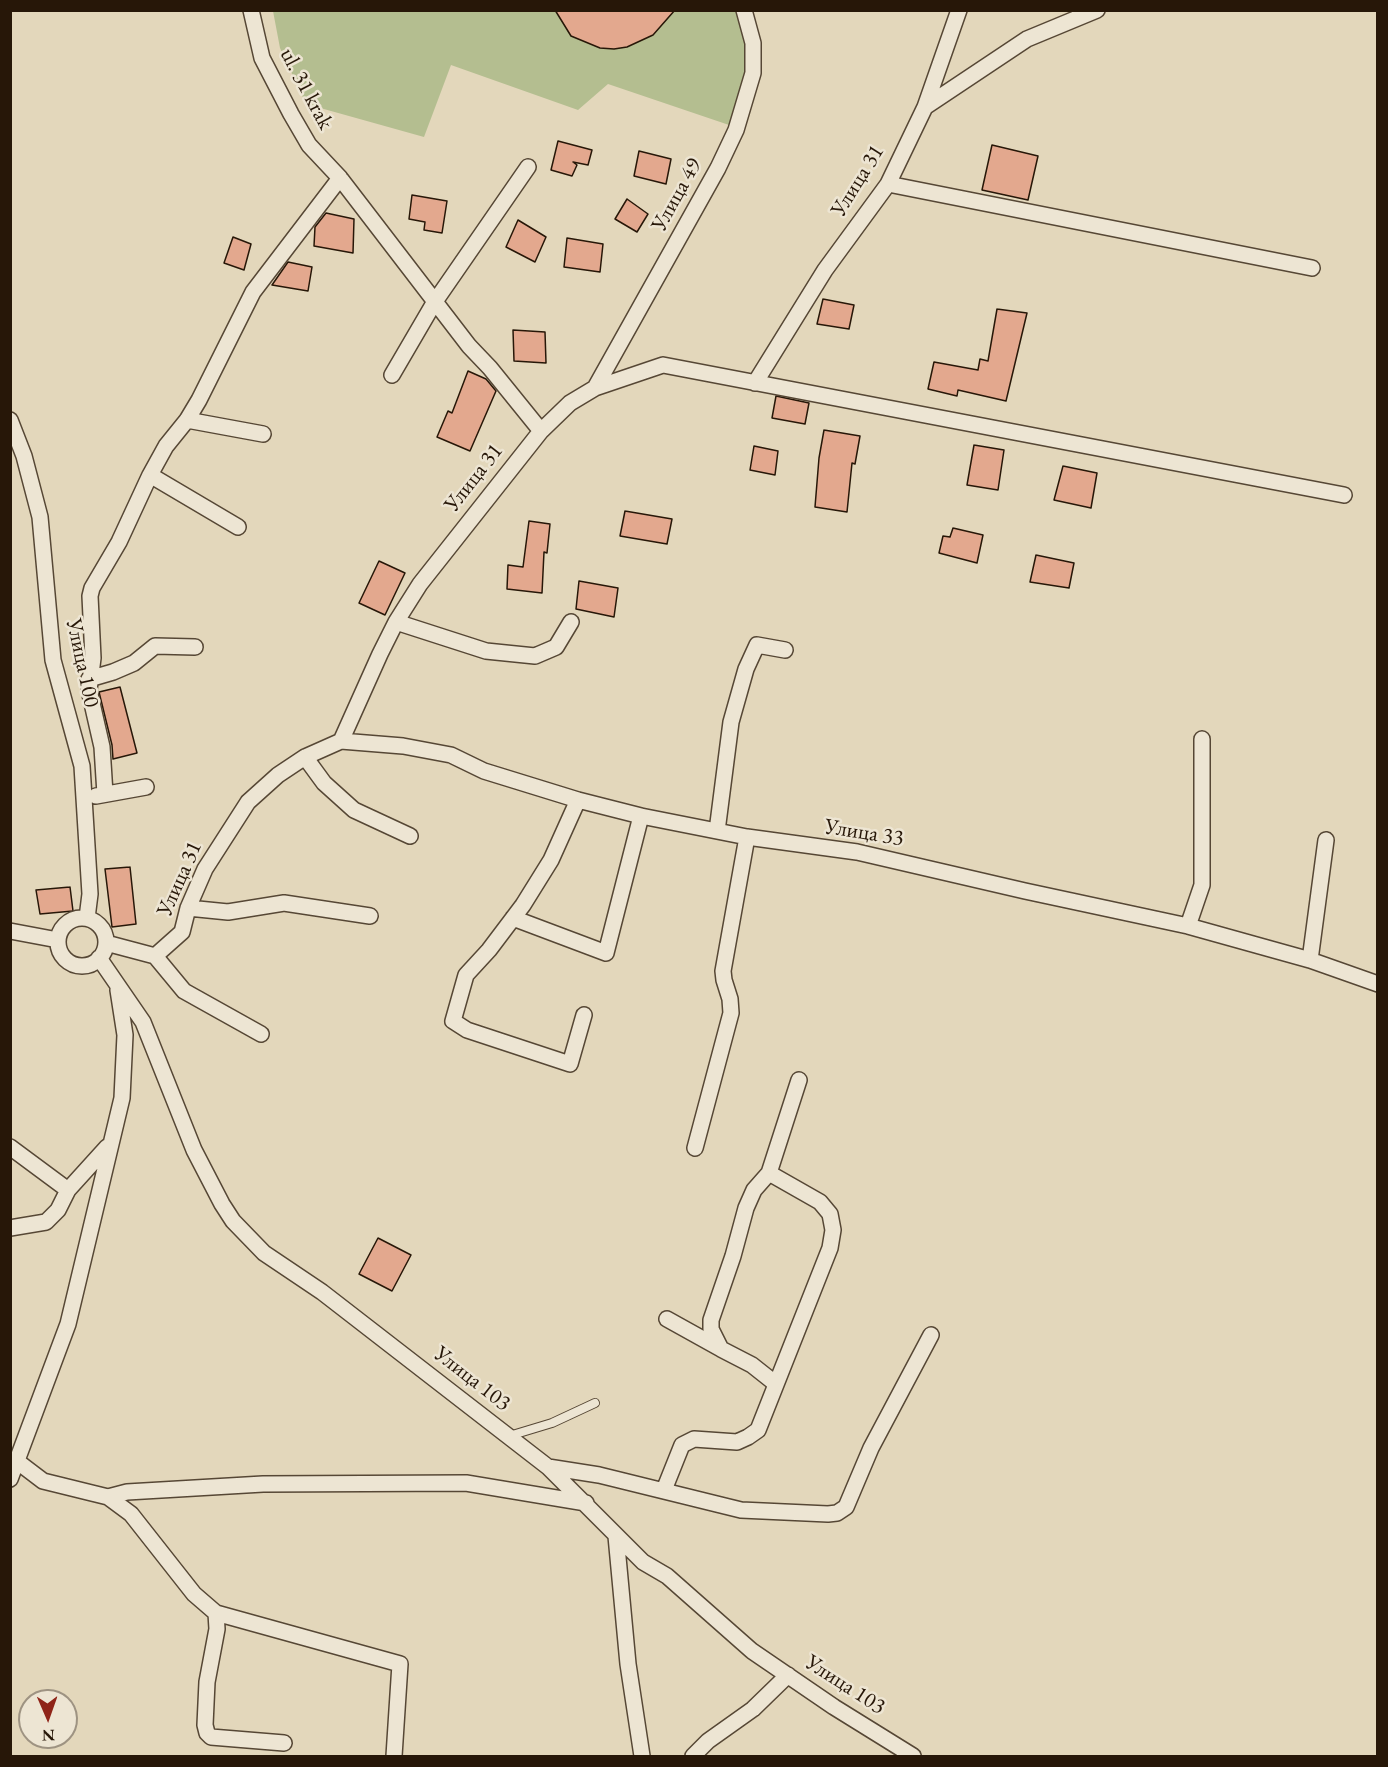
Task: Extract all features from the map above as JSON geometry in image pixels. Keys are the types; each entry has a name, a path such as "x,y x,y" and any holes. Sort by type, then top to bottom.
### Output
{"street":[{"name":"ul. 31 krak","path":"251,10 262,58 309,145 340,178 434,303 541,431"},
{"name":"Улица 49","path":"595,387 718,168 736,129 753,74 753,43 744,10"},
{"name":"Улица 31","path":"155,956 182,932 188,909 205,869 224,836 248,802 278,775 305,757 341,741 396,622 420,584 541,431 570,403 595,387 663,365 755,383 825,270 888,184 925,107 959,10"},
{"path":"925,107 1027,39 1097,10"},
{"path":"392,375 434,303 528,167"},
{"path":"105,794 102,747 90,700 89,679 93,658 90,596 92,588 119,542 166,446 187,420 253,292 340,178"},
{"path":"888,184 1312,268"},
{"path":"755,383 1344,495"},
{"name":"Улица 100","path":"10,420 24,456 40,517 53,660 82,766 90,894 87,918"},
{"path":"187,420 263,434"},
{"path":"150,475 238,527"},
{"path":"396,622 486,651 535,656 556,647 572,622"},
{"path":"717,831 731,722 746,669 756,645 785,650"},
{"path":"89,679 134,663 155,646 195,647"},
{"path":"1188,926 1202,885 1202,740"},
{"name":"Улица 33","path":"341,741 403,746 451,755 484,771 578,800 641,816 747,837 868,854 1014,889 1188,926 1310,960 1377,984"},
{"path":"305,757 324,783 354,810 410,836"},
{"path":"85,798 146,787"},
{"path":"578,800 551,860 513,918 489,950 466,975 453,1021 467,1030 570,1064 584,1015"},
{"path":"513,918 606,953 641,816"},
{"path":"695,1148 731,1013 723,971 747,837"},
{"path":"1310,960 1326,840"},
{"path":"188,909 228,912 284,903 370,916"},
{"path":"79,918 87,918 101,927 106,943 99,958 92,963 76,965 63,956 58,940 64,925 79,918"},
{"path":"10,931 58,940"},
{"path":"106,943 155,956 184,991 261,1034"},
{"name":"Улица 103","path":"99,958 143,1022 194,1150 233,1221 264,1253 322,1292 548,1467 643,1562 667,1576 752,1651 913,1756"},
{"path":"10,1479 14,1462 68,1324 122,1098 125,1035 117,985"},
{"path":"721,1348 711,1329 711,1320 733,1256 746,1208 754,1191 769,1173 799,1080"},
{"path":"10,1228 46,1222 58,1210 68,1190 109,1145"},
{"path":"10,1147 68,1190"},
{"path":"664,1490 682,1446 694,1440 737,1442 758,1430 830,1248 833,1230 830,1214 819,1202 769,1173"},
{"path":"667,1319 752,1365 776,1383"},
{"path":"548,1467 599,1475 741,1510 837,1513 846,1507 871,1448 931,1335"},
{"path":"14,1462 43,1481 108,1497 131,1514 194,1594 216,1613 400,1664 394,1756"},
{"path":"108,1497 127,1492 263,1484 466,1483 586,1503"},
{"path":"616,1536 628,1664 642,1756"},
{"path":"216,1613 217,1629 207,1682 205,1725 207,1733 211,1737 284,1743"},
{"path":"693,1756 708,1741 753,1709 788,1675"}],"lane":[{"path":"509,1436 552,1423 596,1403"}],"green space":[{"path":"273,11 737,11 753,73 732,126 608,84 578,110 451,65 424,137 306,104 280,48"}],"building":[{"path":"555,10 675,10 653,35 627,47 614,49 600,48 571,36"},
{"path":"558,141 592,150 588,165 573,162 577,165 572,176 551,170"},
{"path":"992,145 1038,156 1028,200 982,190"},
{"path":"639,151 671,159 666,184 634,176"},
{"path":"412,195 447,201 442,233 424,230 425,222 409,219"},
{"path":"627,199 648,214 637,232 615,219"},
{"path":"326,213 354,219 353,253 314,246 315,227"},
{"path":"518,220 546,237 535,262 506,247"},
{"path":"233,237 251,244 244,270 224,263"},
{"path":"567,238 603,244 600,272 564,267"},
{"path":"288,262 312,267 308,291 272,285"},
{"path":"823,299 854,305 849,329 817,324"},
{"path":"997,309 1027,313 1006,401 958,390 957,396 928,389 934,362 978,370 980,359 988,361"},
{"path":"513,330 545,332 546,363 514,361"},
{"path":"468,371 486,379 496,391 470,451 437,437 448,411 452,413"},
{"path":"776,396 809,403 805,424 772,418"},
{"path":"824,430 860,436 855,464 852,463 847,512 815,507"},
{"path":"974,445 1004,450 998,490 967,485"},
{"path":"754,446 778,451 775,475 750,470"},
{"path":"1063,466 1097,473 1091,508 1054,500"},
{"path":"625,511 672,519 667,544 620,536"},
{"path":"529,521 550,524 547,553 544,552 542,593 507,589 508,565 523,567"},
{"path":"953,528 983,535 977,563 939,553 943,536 950,537"},
{"path":"1036,555 1074,563 1069,588 1030,582"},
{"path":"379,561 405,573 385,615 359,603"},
{"path":"579,581 618,588 614,617 576,609"},
{"path":"120,687 137,753 113,759 112,745 99,692"},
{"path":"130,867 136,924 112,927 105,869"},
{"path":"70,887 73,911 40,914 36,890"},
{"path":"378,1238 411,1255 392,1291 359,1274"}]}
